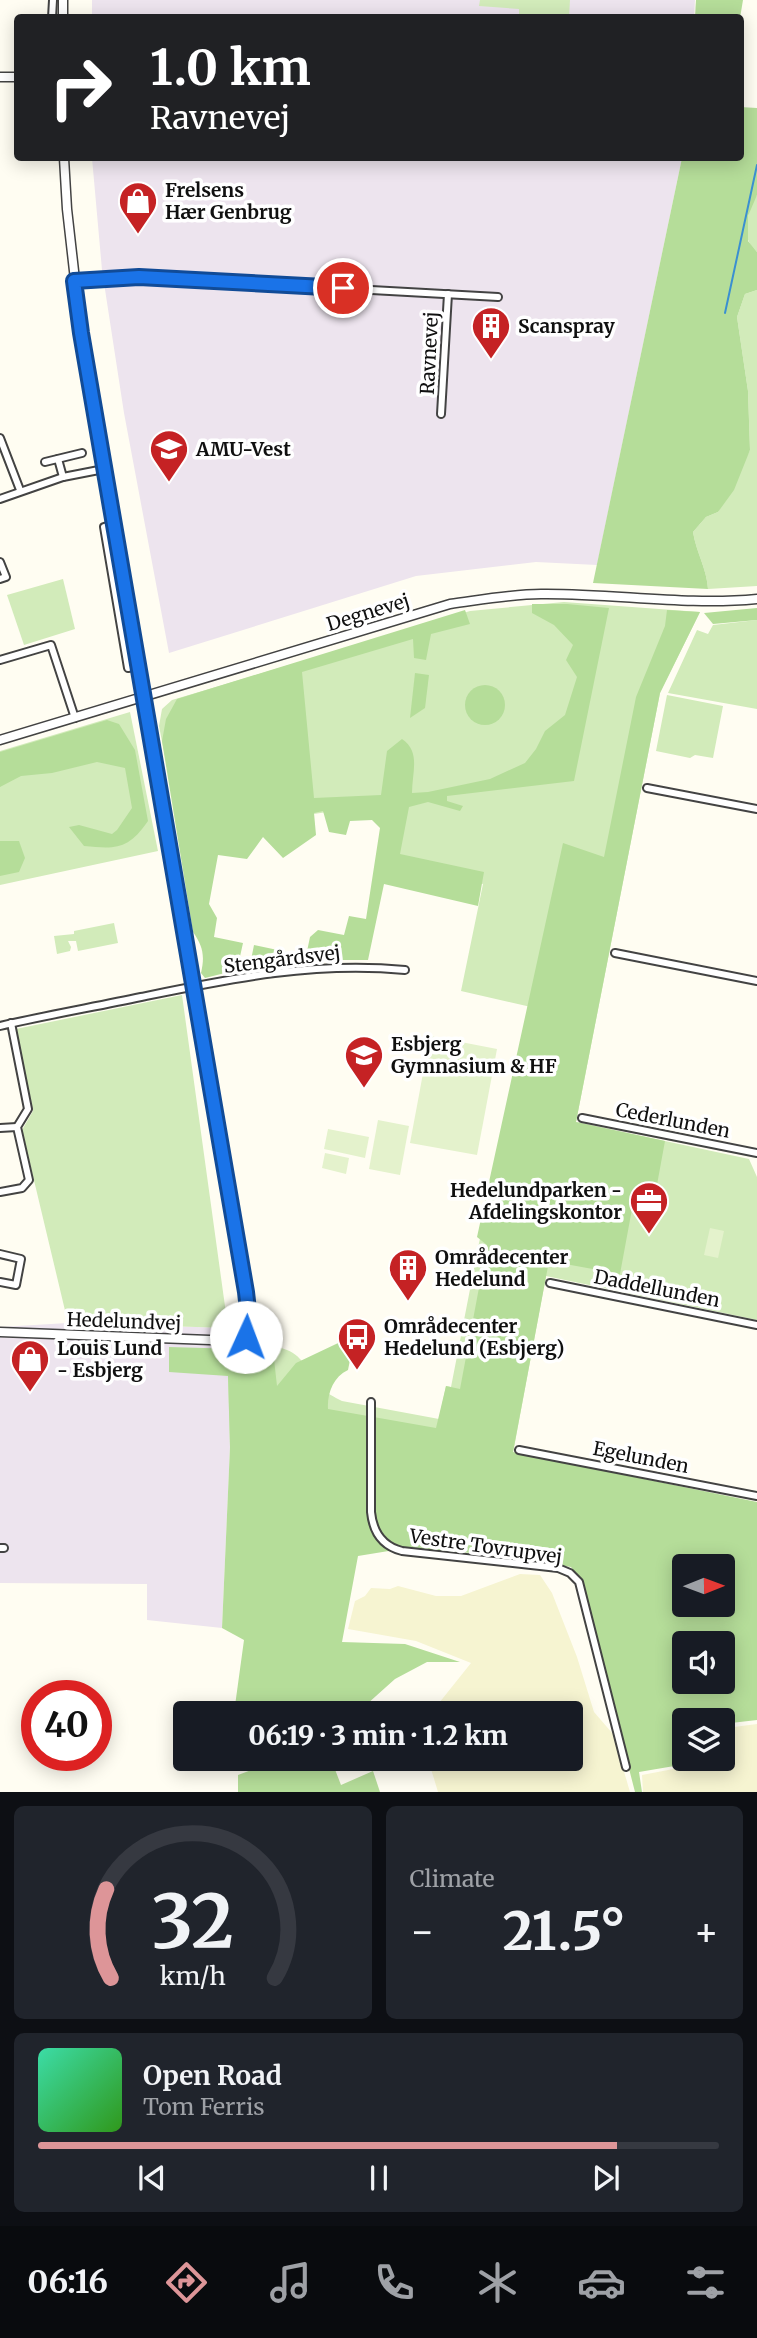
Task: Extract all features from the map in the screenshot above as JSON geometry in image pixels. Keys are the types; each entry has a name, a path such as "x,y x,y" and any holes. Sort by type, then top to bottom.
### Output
{"street":[{"path":"64,161 81,333 192,987"},
{"name":"Ravnevej","path":"74,281 139,277 498,296"},
{"name":"Ravnevej","path":"441,414 448,294"},
{"path":"0,438 20,490"},
{"path":"46,462 82,453"},
{"path":"58,459 63,477"},
{"path":"0,499 63,477 104,469"},
{"path":"0,562 6,577 0,579"},
{"name":"Degnevej","path":"0,740 450,604 540,594 705,601 757,599"},
{"path":"0,660 51,645 75,718"},
{"path":"647,788 757,809"},
{"path":"615,953 757,981"},
{"name":"Stengårdsvej","path":"0,1026 192,987 321,968 365,966 405,970"},
{"name":"Hedelundvej","path":"0,1332 236,1341 246,1337 250,1328 246,1292 192,987"},
{"path":"0,1192 22,1188 29,1180 17,1127 28,1109 11,1023"},
{"name":"Cederlunden","path":"582,1118 757,1153"},
{"path":"0,1128 17,1127"},
{"path":"0,1254 21,1259 16,1285 0,1282"},
{"name":"Daddellunden","path":"550,1283 757,1325"},
{"name":"Vestre Tovrupvej","path":"371,1402 371,1512 379,1537 385,1544 402,1551 558,1568 579,1581 626,1767"},
{"name":"Egelunden","path":"519,1450 757,1496"}],"shaded area":[{"path":"92,0 695,0 694,14 92,14"},
{"path":"92,161 681,161 597,565 536,562 416,576 169,653 124,413 102,270"},
{"path":"68,1323 228,1328 230,1447 222,1628 147,1620 147,1584 0,1583 0,1327"},
{"path":"520,1574 540,1575 552,1593 577,1657 594,1712 613,1734 630,1792 438,1792 432,1771 583,1771 583,1701 441,1701 471,1663 416,1641 348,1629 355,1601 365,1596 371,1588 390,1589 398,1586 436,1596 461,1596"},
{"path":"757,1724 757,1792 643,1792 642,1775 672,1769 735,1771 735,1727"}],"green space":[{"path":"480,0 570,0 569,14 519,14 519,9 479,6"},
{"path":"696,0 743,0 741,14 695,14"},
{"path":"744,107 757,108 757,195 748,216 748,241 757,252 757,290 745,294 737,317 748,391 750,450 734,490 718,512 706,517 693,532 708,589 593,583 681,161 744,161"},
{"path":"757,195 757,252 747,237 747,224 749,211"},
{"path":"757,290 757,586 708,589 693,532 706,517 718,512 750,450 748,391 737,317 745,294"},
{"path":"63,579 75,629 24,645 7,595"},
{"path":"564,602 700,612 660,693 576,1122 749,1159 757,1177 757,1320 546,1276 513,1453 230,1447 228,1375 233,1349 267,1347 287,1350 302,1361 322,1388 342,1401 439,1419 446,1386 451,1387 479,1243 531,1007 461,991 483,884 388,865 400,801 180,834 159,726 162,709 172,700 470,611"},
{"path":"532,604 609,608 574,781 447,796 447,801 463,806 460,811 428,802 409,807 400,854 484,872 478,906 384,884 368,960 310,960 249,970 254,945 306,956 310,937 318,930 344,935 349,916 366,919 380,828 372,820 350,821 346,835 329,832 323,811 314,813 316,835 283,858 263,837 247,859 218,855 209,904 217,918 214,937 243,943 237,970 205,978 201,973 202,951 193,932 162,741 166,719 177,699 465,610 470,624 431,634 426,660 414,658 413,639 302,672 314,798 381,795 387,751 402,739 414,756 412,793 490,779 525,763 545,731 565,715 577,677 566,660 573,645 554,625 532,613"},
{"path":"757,608 757,620 713,624 704,613"},
{"path":"667,610 700,612 660,693 576,1122 665,1141 652,1212 632,1209 620,1274 549,1261 513,1452 757,1502 757,1720 735,1723 735,1708 672,1708 672,1766 639,1772 642,1792 635,1792 581,1582 571,1567 498,1555 407,1548 358,1556 342,1642 405,1644 460,1662 427,1662 395,1679 370,1701 236,1701 244,1640 222,1628 230,1447 228,1376 169,1372 169,1347 273,1350 277,1386 296,1363 355,1335 348,1370 338,1377 332,1386 328,1409 436,1428 446,1386 460,1389 487,1245 477,1237 563,843 604,857 636,697 665,626"},
{"path":"757,620 757,709 668,693 697,630 708,634 713,625"},
{"path":"415,673 429,675 425,708 410,718"},
{"path":"485,685 499,691 505,705 499,719 485,725 471,719 465,705 471,691"},
{"path":"667,695 723,706 713,758 695,755 690,758 656,751"},
{"path":"130,712 158,851 0,885 0,751"},
{"path":"107,720 119,724 135,750 148,821 134,838 120,846 84,846 69,827 79,825 112,834 132,808 125,768 97,762 52,773 21,776 0,787 0,752"},
{"path":"0,841 19,841 25,858 19,872 0,876"},
{"path":"114,923 118,943 78,951 76,941 68,941 70,951 57,954 54,936 74,934 74,931"},
{"path":"182,995 228,1328 68,1323 22,1130 33,1111 16,1029"},
{"path":"430,1036 497,1049 477,1155 410,1143"},
{"path":"378,1120 409,1126 400,1175 369,1169"},
{"path":"328,1129 369,1137 365,1158 324,1149"},
{"path":"325,1153 349,1158 346,1174 322,1168"},
{"path":"710,1228 724,1231 718,1258 704,1255"},
{"path":"249,1771 336,1771 341,1785 373,1771 380,1792 238,1792 238,1775"}],"waterway":[{"path":"725,313 757,165"}],"place":[{"name":"Frelsens Hær Genbrug","path":"138,235"},
{"name":"Scanspray","path":"491,360"},
{"name":"AMU-Vest","path":"169,483"},
{"name":"Esbjerg Gymnasium & HF","path":"364,1089"},
{"name":"Hedelundparken - Afdelingskontor","path":"649,1235"},
{"name":"Områdecenter Hedelund","path":"408,1302"},
{"name":"Områdecenter Hedelund (Esbjerg)","path":"357,1371"},
{"name":"Louis Lund - Esbjerg","path":"30,1393"}],"route":[{"path":"246,1337 250,1328 246,1292 189,972 74,281 139,277 343,288"}]}
